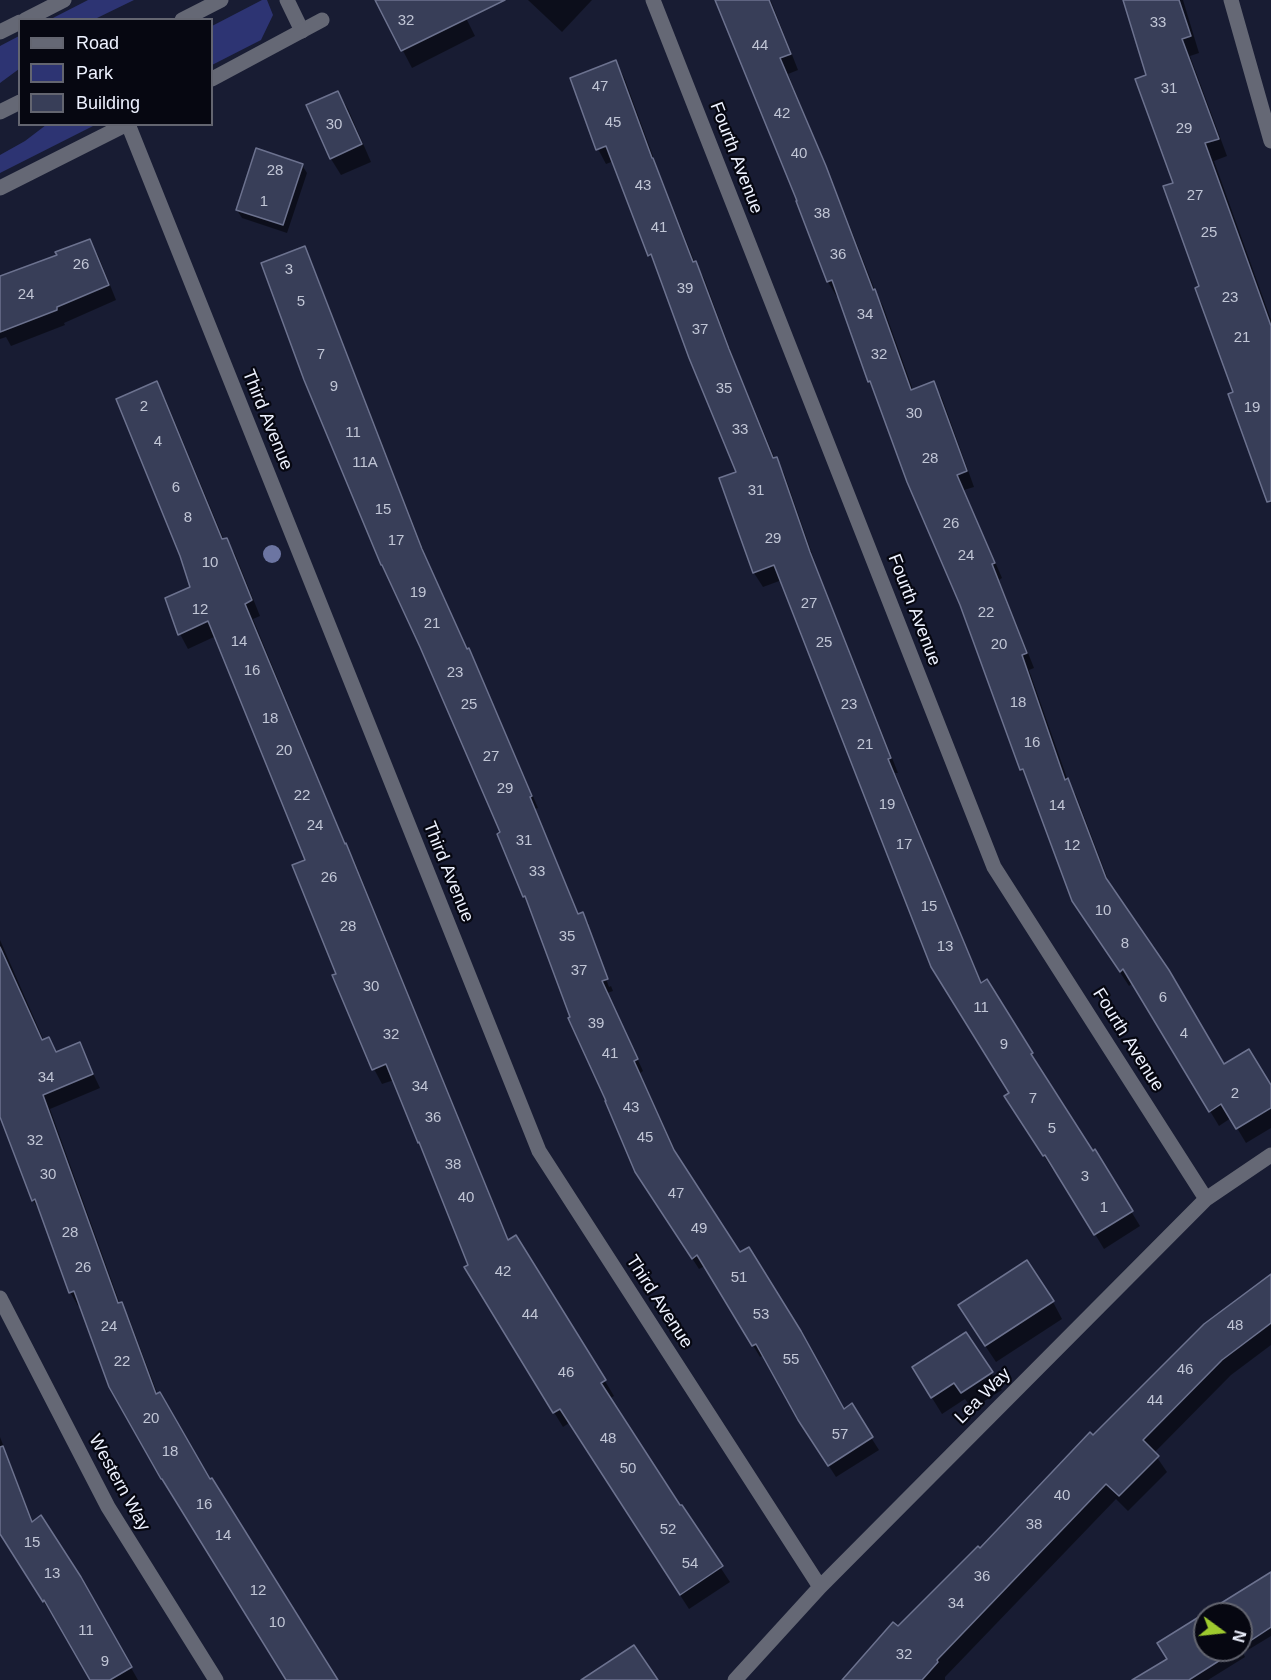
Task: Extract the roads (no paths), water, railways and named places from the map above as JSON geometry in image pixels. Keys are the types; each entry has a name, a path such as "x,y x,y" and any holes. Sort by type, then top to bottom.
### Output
{"street":[{"path":"29,18 64,0"},
{"path":"186,18 221,0"},
{"path":"286,0 302,31"},
{"name":"Fourth Avenue","path":"653,0 994,867 1206,1200"},
{"path":"1231,0 1271,141"},
{"path":"213,78 322,20"},
{"path":"0,32 18,23"},
{"path":"0,112 18,103"},
{"path":"0,188 123,126"},
{"name":"Third Avenue","path":"128,126 538,1151 820,1587"},
{"name":"Lea Way","path":"735,1680 820,1587 1206,1200 1271,1155"},
{"name":"Western Way","path":"0,1298 108,1507 216,1680"}]}
